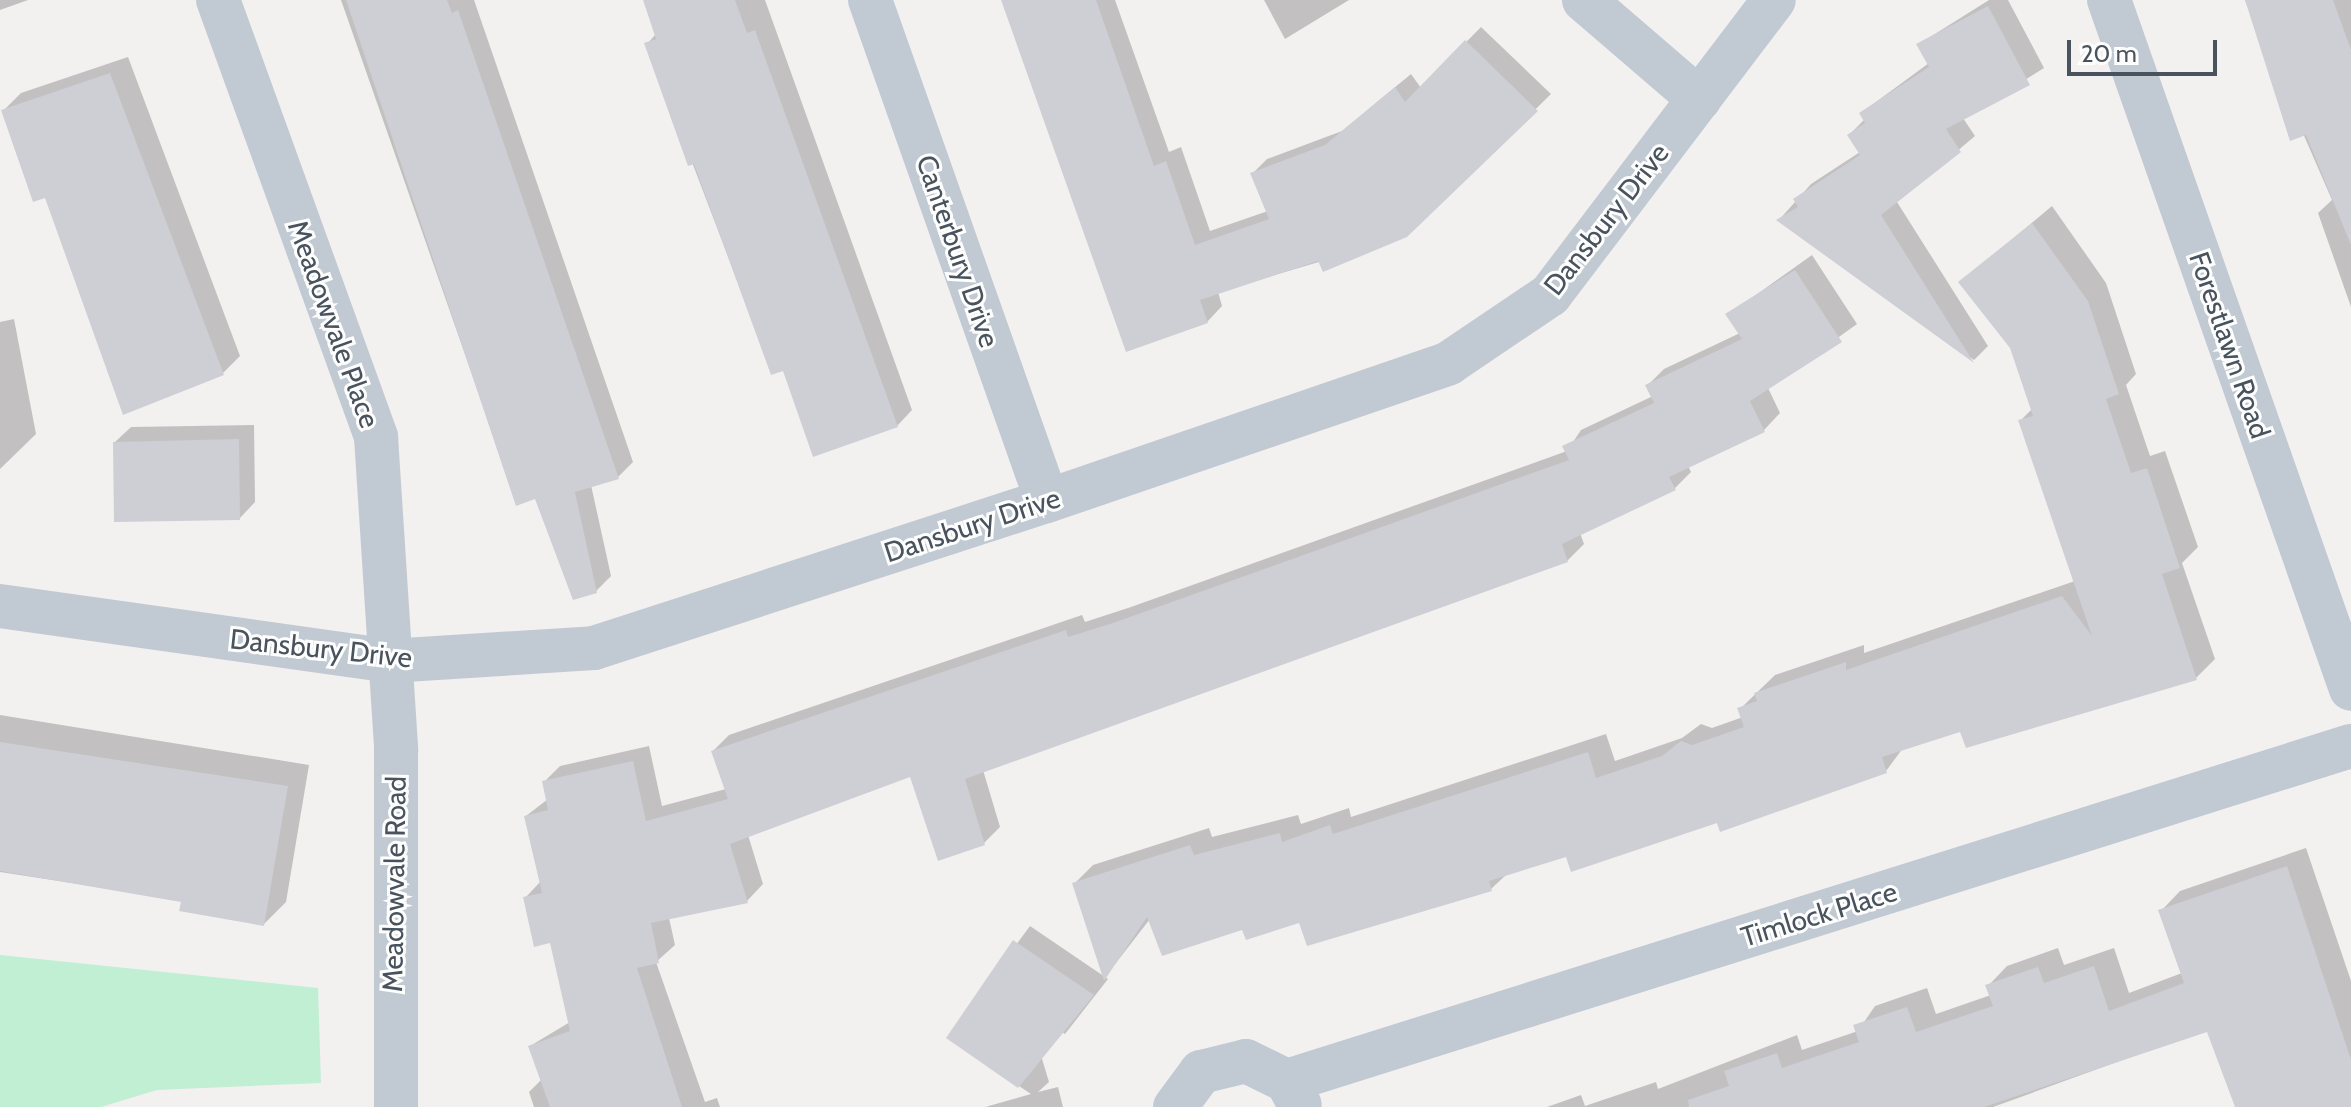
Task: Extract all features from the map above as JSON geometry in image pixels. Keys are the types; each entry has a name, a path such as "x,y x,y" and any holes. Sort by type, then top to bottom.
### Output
{"street":[{"name":"Meadowvale Place","path":"218,0 376,437 389,661"},
{"name":"Canterbury Drive","path":"870,0 1047,501"},
{"path":"1584,0 1699,99"},
{"name":"Dansbury Drive","path":"0,606 389,661 594,648 1047,501 1449,363 1550,295 1774,0"},
{"name":"Forestlawn Road","path":"2109,0 2351,689"},
{"name":"Meadowvale Road","path":"389,661 396,1107"},
{"name":"Timlock Place","path":"1175,1107 1201,1072 1222,1062 1246,1061 1294,1094 2351,746"}],"green space":[{"path":"0,955 318,988 321,1083 157,1090 101,1107 0,1107"}],"building":[{"path":"346,0 447,0 452,13 458,10 619,479 575,492 597,593 573,600 535,499 516,506"},
{"path":"643,0 735,0 747,33 755,30 898,427 813,457 783,371 771,375 694,164 688,166 644,43 656,39"},
{"path":"1001,0 1096,0 1154,166 1166,161 1195,245 1269,219 1250,173 1325,145 1395,87 1405,102 1465,40 1538,111 1407,237 1323,272 1318,261 1200,300 1208,323 1126,352"},
{"path":"2245,0 2333,0 2351,50 2351,245 2306,135 2290,141"},
{"path":"1988,6 2030,85 1946,129 1961,152 1881,215 1974,363 1776,220 1798,207 1793,199 1860,155 1847,135 1865,123 1859,113 1929,67 1916,44"},
{"path":"110,73 224,375 123,415 45,198 33,202 1,110"},
{"path":"2032,223 2088,301 2119,394 2106,399 2131,473 2147,468 2180,568 2162,574 2197,680 1966,748 1960,732 1882,757 1887,773 1720,832 1717,823 1571,872 1566,857 1489,881 1492,891 1307,946 1299,923 1246,940 1242,930 1162,956 1147,917 1104,981 1072,883 1190,845 1194,855 1280,833 1282,842 1330,825 1333,834 1588,752 1596,778 1662,756 1681,741 1692,745 1744,727 1737,708 1757,701 1754,693 1846,662 1846,670 2062,596 2092,636 2018,420 2033,416 2010,348 1958,282"},
{"path":"1795,270 1842,342 1750,401 1765,432 1669,477 1676,490 1562,544 1568,562 965,779 985,845 938,861 910,777 730,844 748,903 651,923 659,963 637,968 682,1107 550,1107 528,1046 570,1031 550,943 534,947 523,897 542,893 524,816 548,810 542,781 633,761 646,821 728,799 711,751 1066,630 1068,637 1113,623 1569,460 1562,446 1654,403 1645,385 1742,339 1725,314"},
{"path":"239,439 240,520 114,522 113,442"},
{"path":"0,742 288,786 264,926 179,911 181,902 0,871"},
{"path":"2287,866 2351,1060 2351,1107 2235,1107 2207,1032 1984,1107 1689,1107 1688,1100 1729,1086 1724,1071 1777,1053 1782,1068 1859,1042 1853,1025 1907,1007 1916,1032 1993,1006 1985,985 2038,967 2044,983 2094,966 2109,1011 2184,983 2158,910"},
{"path":"1013,940 1094,995 1018,1088 946,1038"}]}
